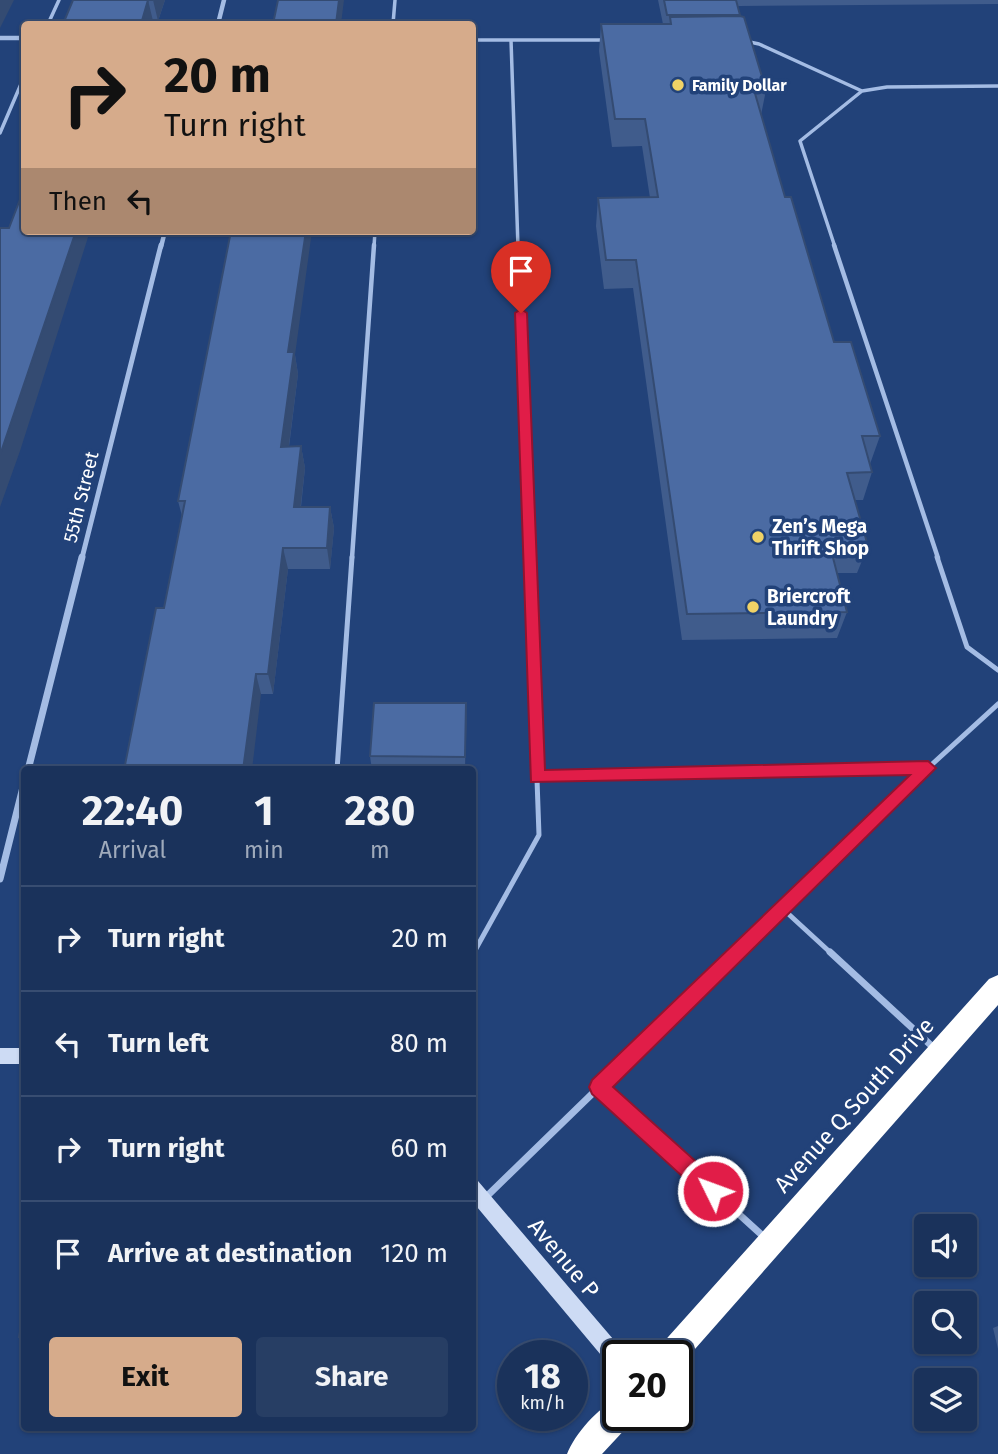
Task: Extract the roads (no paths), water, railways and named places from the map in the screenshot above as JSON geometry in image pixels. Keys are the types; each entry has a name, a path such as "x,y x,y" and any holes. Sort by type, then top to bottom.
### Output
{"highway":[{"name":"Avenue Q South Drive","path":"684,1340 998,987"},
{"path":"582,1454 603,1431"}],"street":[{"path":"219,21 224,0"},
{"path":"0,38 21,38"},
{"name":"55th Street","path":"29,766 164,235"},
{"path":"0,879 21,795"},
{"path":"0,1056 21,1056"},
{"name":"Avenue P","path":"478,1194 602,1341"}],"lane":[{"path":"49,21 59,0"},
{"path":"393,21 395,0"},
{"path":"736,39 759,44 862,91"},
{"path":"476,40 617,40"},
{"path":"476,948 539,835 511,40"},
{"path":"0,133 21,84"},
{"path":"998,86 887,87 862,91 800,141 967,647 998,670"},
{"path":"337,766 375,235"},
{"path":"478,1194 599,1087 928,768 998,704"},
{"path":"537,777 928,768"},
{"path":"782,909 939,1053"},
{"path":"599,1087 771,1243"}],"place":[{"name":"Family Dollar","path":"678,85"},
{"name":"Zen’s Mega Thrift Shop","path":"758,537"},
{"name":"Briercroft Laundry","path":"753,607"}]}
